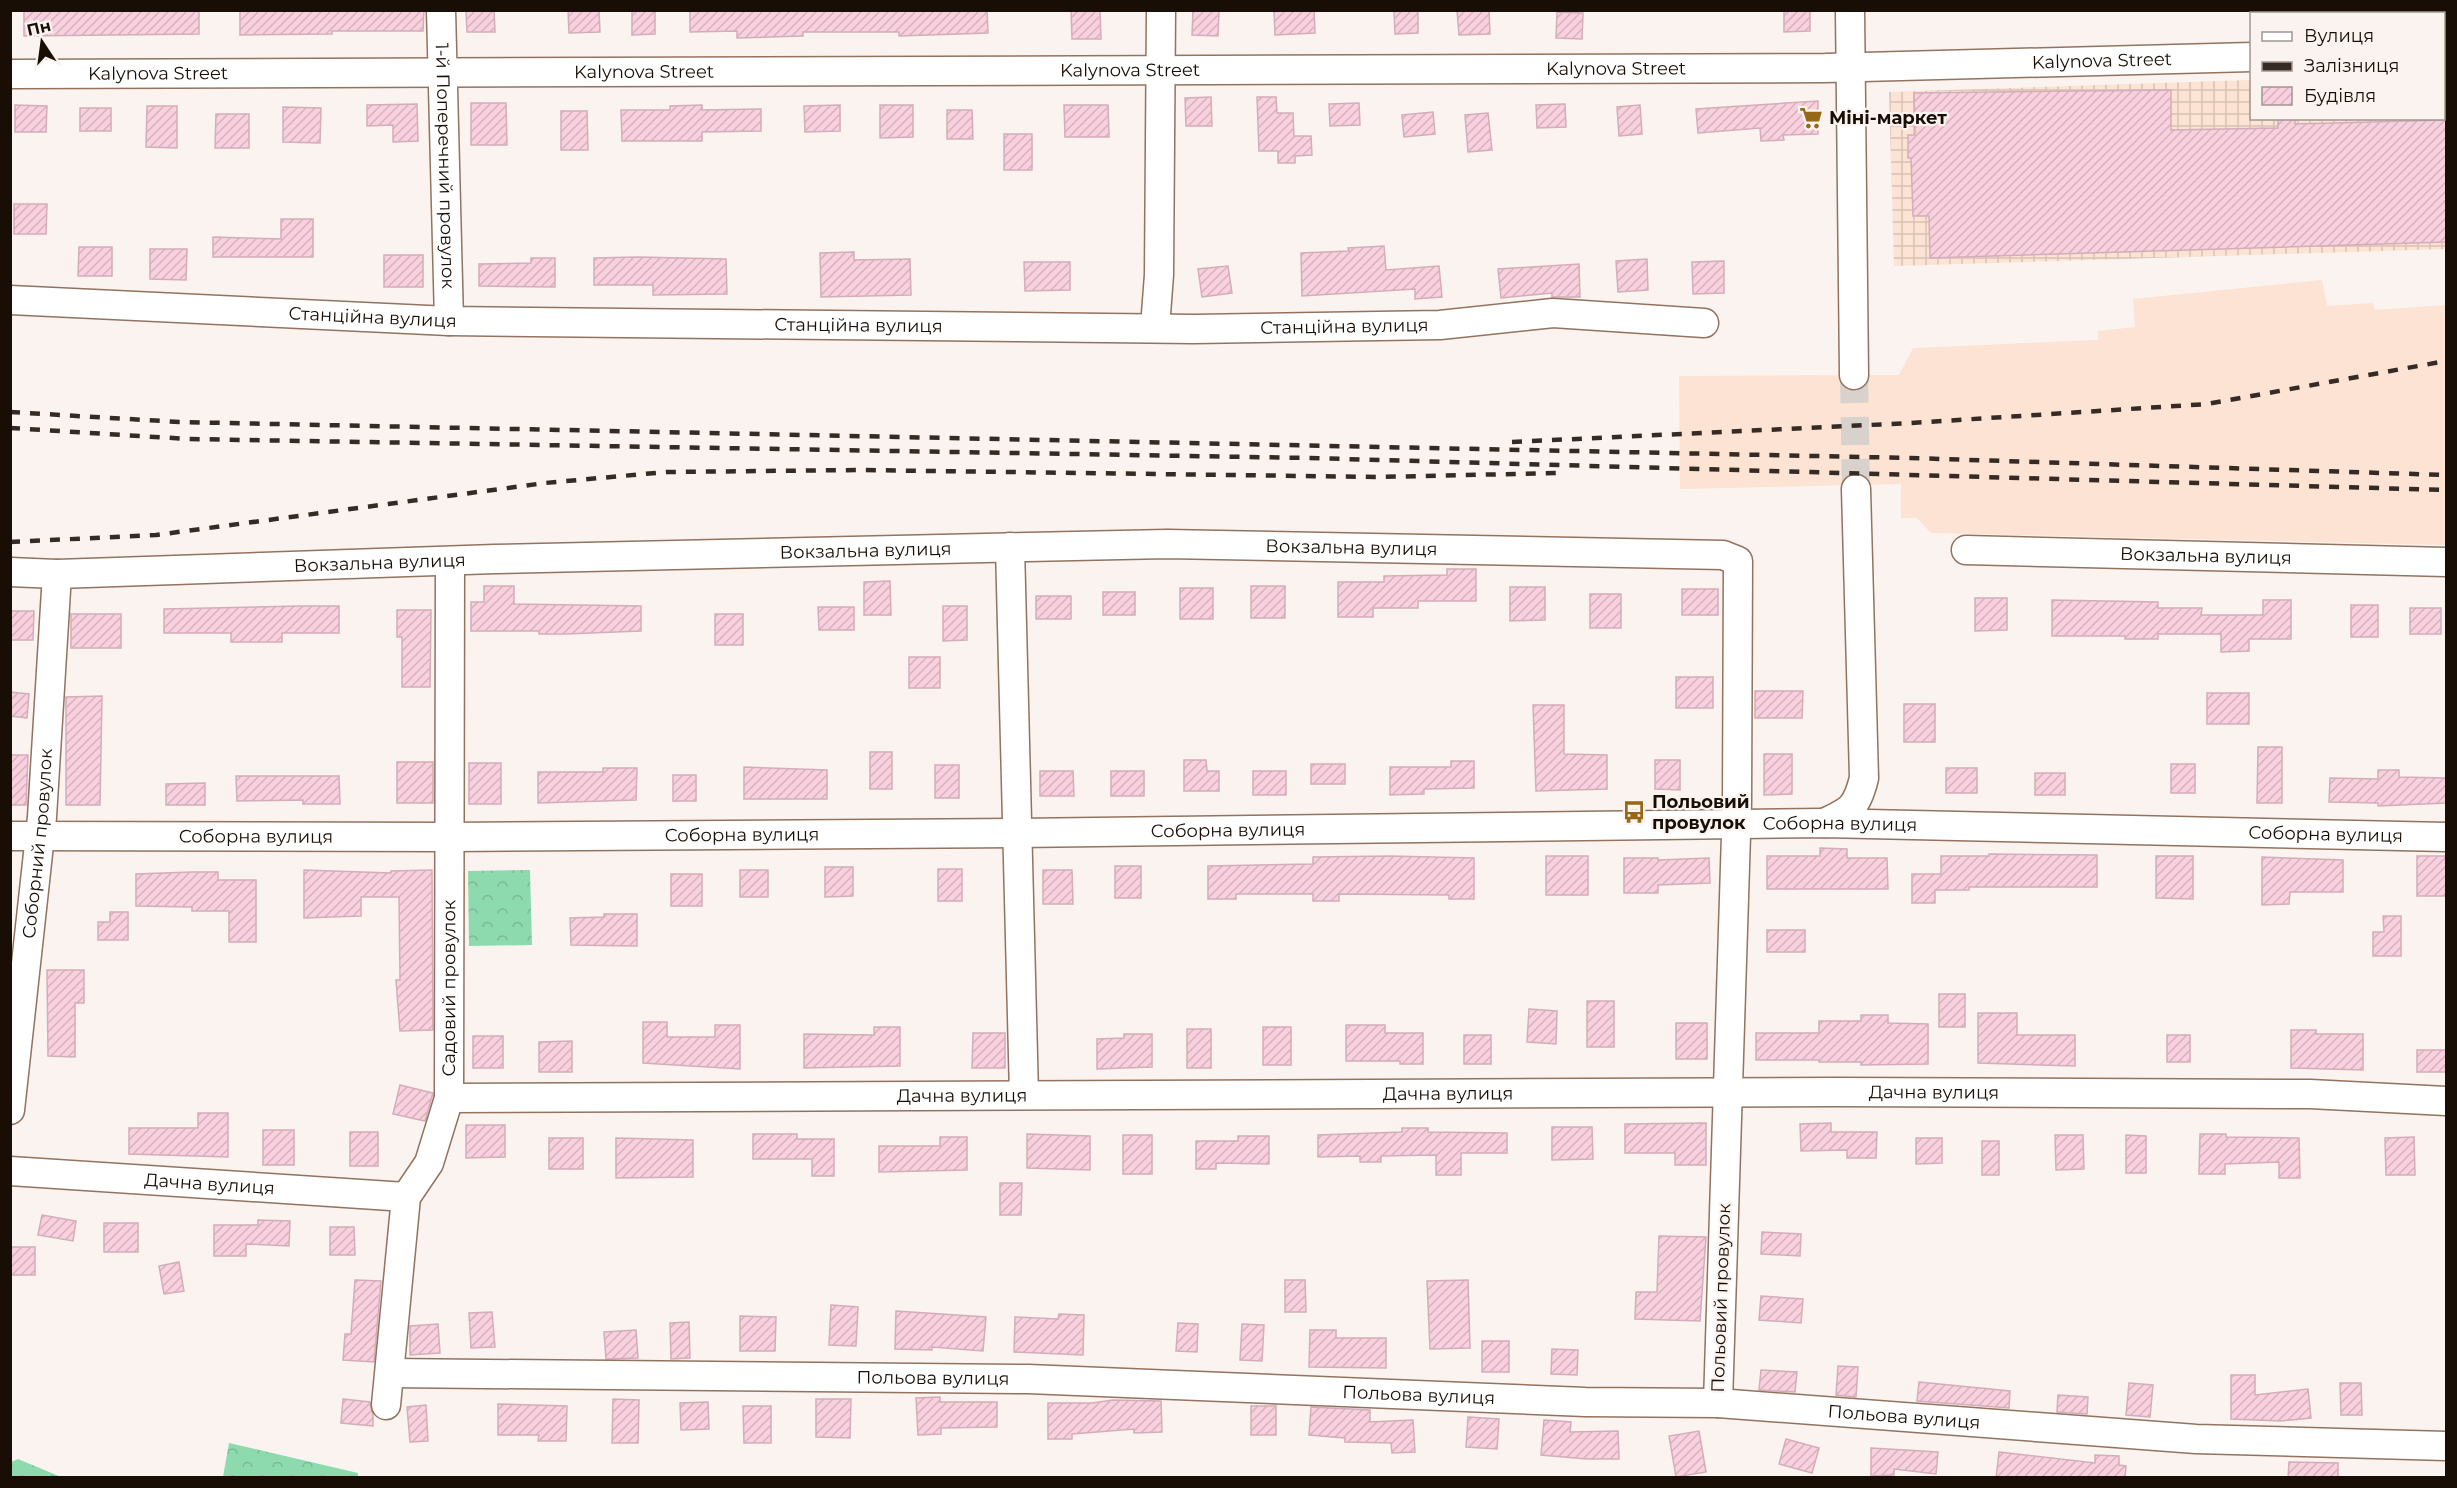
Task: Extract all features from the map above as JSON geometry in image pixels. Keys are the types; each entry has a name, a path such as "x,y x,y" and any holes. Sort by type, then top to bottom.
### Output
{"street":[{"name":"1-й Поперечний провулок","path":"441,10 449,321"},
{"path":"1155,327 1159,275 1161,10"},
{"path":"1850,10 1854,375"},
{"name":"Kalynova Street","path":"10,74 1851,68 2250,57"},
{"name":"Станційна вулиця","path":"10,300 449,321 1155,327 1440,325 1553,313 1704,323"},
{"path":"1856,489 1864,778 1868,797 1877,814 1900,825"},
{"name":"Вокзальна вулиця","path":"10,572 57,574 450,563 495,559 1167,544 1723,555"},
{"path":"1010,547 1024,1095"},
{"name":"Вокзальна вулиця","path":"1966,550 2446,562"},
{"name":"Польовий провулок","path":"1718,1403 1736,823 1738,561 1723,555"},
{"name":"Садовий провулок","path":"386,1404 406,1197 429,1163 449,1098 450,563"},
{"name":"Соборний провулок","path":"10,1110 40,837 57,574"},
{"path":"1824,823 1849,812 1859,799 1864,778"},
{"name":"Соборна вулиця","path":"10,836 450,837 1018,833 1824,823 2446,837"},
{"name":"Дачна вулиця","path":"449,1098 1727,1092 2310,1094 2446,1101"},
{"name":"Дачна вулиця","path":"10,1171 406,1197"},
{"name":"Польова вулиця","path":"390,1373 1016,1379 1586,1402 1718,1403 2196,1439 2446,1446"}],"shaded area":[{"path":"2446,73 2446,249 1894,266 1889,92 2250,80 2250,120 2445,120"},
{"path":"2322,280 2327,306 2373,303 2375,310 2446,305 2446,545 1931,533 1917,518 1901,518 1901,484 1680,489 1679,376 1899,375 1913,348 2098,340 2098,331 2135,327 2133,299"}],"green space":[{"path":"530,870 532,945 469,946 468,871"},
{"path":"229,1443 358,1473 358,1477 223,1477"},
{"path":"18,1459 61,1477 11,1477 11,1462"}],"building":[{"path":"24,10 199,10 199,34 24,36"},
{"path":"240,10 424,10 423,31 332,31 332,34 240,35"},
{"path":"466,10 494,10 495,32 467,32"},
{"path":"568,10 599,10 600,32 569,33"},
{"path":"632,10 655,10 655,34 632,35"},
{"path":"690,10 987,10 988,33 899,36 899,32 803,32 803,36 737,38 737,31 690,32"},
{"path":"1071,10 1100,10 1101,39 1072,39"},
{"path":"1193,10 1219,10 1218,36 1192,35"},
{"path":"1274,10 1314,10 1315,33 1275,35"},
{"path":"1394,10 1418,10 1418,33 1395,34"},
{"path":"1457,10 1489,10 1490,34 1459,35"},
{"path":"1784,10 1810,10 1810,31 1784,32"},
{"path":"1557,12 1583,13 1582,39 1556,38"},
{"path":"2171,90 2171,130 2278,128 2278,120 2295,120 2295,124 2446,120 2446,242 1930,258 1929,216 1913,216 1908,135 1915,135 1914,93"},
{"path":"1211,97 1212,126 1186,126 1185,98"},
{"path":"1257,97 1276,97 1277,113 1293,113 1294,136 1311,136 1312,155 1295,156 1295,163 1278,163 1278,151 1259,151"},
{"path":"1818,101 1818,134 1783,135 1784,140 1761,141 1760,128 1698,133 1696,109"},
{"path":"471,103 506,103 507,145 471,145"},
{"path":"1359,103 1360,125 1330,126 1329,104"},
{"path":"417,104 418,141 393,142 393,125 367,126 367,105"},
{"path":"1565,104 1566,127 1537,128 1536,105"},
{"path":"15,105 47,106 46,132 15,132"},
{"path":"702,105 702,110 761,109 761,131 702,132 702,141 622,141 621,110 670,110 670,106"},
{"path":"840,105 840,131 805,132 804,106"},
{"path":"880,105 913,105 913,137 880,138"},
{"path":"1064,105 1108,105 1109,137 1065,137"},
{"path":"1640,105 1642,134 1619,136 1617,107"},
{"path":"147,106 177,106 177,148 146,147"},
{"path":"283,107 321,108 320,143 283,142"},
{"path":"80,108 111,108 111,131 80,131"},
{"path":"947,110 972,110 973,139 947,139"},
{"path":"561,111 587,111 588,150 561,150"},
{"path":"1433,112 1435,134 1404,137 1402,115"},
{"path":"1488,113 1492,150 1468,152 1465,115"},
{"path":"216,114 249,114 249,148 215,148"},
{"path":"1004,134 1032,134 1032,170 1004,170"},
{"path":"14,204 47,204 46,234 14,234"},
{"path":"281,219 313,219 313,257 213,257 213,237 281,239"},
{"path":"1384,246 1386,270 1439,266 1442,297 1415,299 1415,289 1302,296 1301,253 1349,251 1348,248"},
{"path":"79,247 112,247 112,276 78,276"},
{"path":"150,249 187,249 186,280 150,279"},
{"path":"854,252 854,260 910,259 911,295 821,297 820,253"},
{"path":"384,255 423,255 423,287 384,287"},
{"path":"531,258 555,258 555,287 479,286 479,264 531,263"},
{"path":"594,258 726,259 727,294 653,295 653,285 594,285"},
{"path":"1647,259 1648,290 1618,292 1616,261"},
{"path":"1724,261 1724,293 1693,294 1692,262"},
{"path":"1024,262 1070,262 1070,290 1025,291"},
{"path":"1579,264 1580,297 1552,297 1552,293 1501,298 1498,269"},
{"path":"1228,266 1232,293 1202,297 1198,269"},
{"path":"1447,569 1476,569 1476,601 1418,601 1418,608 1373,608 1373,617 1338,617 1338,582 1384,582 1384,576 1447,575"},
{"path":"890,581 891,615 864,615 864,582"},
{"path":"484,586 514,586 514,604 641,606 641,631 539,634 539,631 471,631 471,602 484,602"},
{"path":"1251,586 1285,586 1285,618 1251,618"},
{"path":"1510,587 1545,587 1545,620 1510,621"},
{"path":"1180,588 1213,588 1213,619 1180,619"},
{"path":"1682,589 1718,589 1718,615 1682,615"},
{"path":"1103,592 1135,592 1135,615 1103,615"},
{"path":"1590,594 1621,594 1621,628 1590,628"},
{"path":"1036,596 1071,596 1071,619 1036,619"},
{"path":"1975,598 2007,598 2007,630 1975,631"},
{"path":"2052,600 2158,602 2158,608 2202,608 2201,615 2263,615 2263,600 2291,600 2291,639 2249,639 2249,651 2221,652 2221,634 2158,634 2158,639 2125,639 2125,636 2052,636"},
{"path":"2351,605 2378,605 2378,637 2351,637"},
{"path":"339,606 339,633 282,633 282,642 231,642 231,633 164,633 164,609"},
{"path":"943,606 967,606 967,640 943,641"},
{"path":"818,607 854,607 854,630 819,630"},
{"path":"2410,608 2441,608 2441,634 2410,634"},
{"path":"397,610 431,610 430,687 402,687 402,637 397,637"},
{"path":"10,611 34,611 33,640 10,640"},
{"path":"71,614 121,614 121,648 71,648"},
{"path":"715,614 743,614 743,645 715,645"},
{"path":"909,657 940,657 940,688 909,688"},
{"path":"1676,677 1713,677 1713,708 1676,708"},
{"path":"1755,691 1803,691 1802,718 1755,718"},
{"path":"10,692 29,694 27,718 10,716"},
{"path":"2207,693 2249,693 2249,724 2207,724"},
{"path":"102,696 100,805 66,805 66,697"},
{"path":"1904,704 1935,704 1935,742 1904,742"},
{"path":"1533,705 1564,705 1564,754 1607,755 1607,789 1536,791"},
{"path":"2258,747 2282,747 2282,803 2257,803"},
{"path":"870,752 892,752 892,789 870,789"},
{"path":"1764,754 1792,754 1792,794 1764,795"},
{"path":"10,755 28,755 26,805 10,805"},
{"path":"1184,760 1206,760 1207,771 1219,771 1219,791 1184,791"},
{"path":"1655,760 1680,760 1680,790 1655,789"},
{"path":"1451,761 1474,761 1474,788 1424,789 1424,794 1390,795 1390,767 1451,767"},
{"path":"397,762 433,762 433,803 397,803"},
{"path":"469,763 501,763 501,804 469,804"},
{"path":"1311,764 1345,764 1345,784 1311,784"},
{"path":"2171,764 2195,764 2195,793 2171,793"},
{"path":"935,765 959,765 959,798 935,798"},
{"path":"744,767 827,770 827,799 744,799"},
{"path":"603,768 637,768 636,800 538,803 538,772 603,772"},
{"path":"1946,768 1977,768 1977,793 1946,793"},
{"path":"2378,770 2399,770 2399,777 2446,778 2446,803 2378,806 2378,803 2329,802 2330,778 2378,779"},
{"path":"1040,771 1073,771 1074,796 1040,796"},
{"path":"1111,771 1144,771 1144,796 1111,796"},
{"path":"1253,771 1286,771 1286,795 1253,795"},
{"path":"2035,773 2065,773 2065,795 2035,795"},
{"path":"673,775 696,775 696,801 673,801"},
{"path":"236,776 339,776 340,804 303,804 303,800 237,801"},
{"path":"205,783 205,805 166,805 166,784"},
{"path":"1820,848 1847,849 1847,858 1887,858 1888,889 1767,889 1767,856 1820,856"},
{"path":"1989,854 2097,855 2097,887 1969,887 1969,890 1935,890 1935,903 1912,903 1912,874 1941,874 1941,856 1989,856"},
{"path":"1546,856 1588,856 1588,895 1546,895"},
{"path":"2156,856 2193,856 2193,899 2156,898"},
{"path":"2417,856 2446,856 2446,896 2417,896"},
{"path":"1313,857 1474,858 1474,899 1449,899 1449,895 1339,894 1339,901 1313,901 1313,894 1236,894 1236,899 1208,899 1208,866 1313,864"},
{"path":"2262,857 2343,860 2343,892 2290,892 2289,904 2262,905"},
{"path":"1624,858 1658,858 1658,860 1709,858 1710,883 1658,885 1658,893 1624,893"},
{"path":"1115,866 1141,866 1141,898 1115,898"},
{"path":"825,867 853,867 853,896 825,897"},
{"path":"938,869 962,869 962,901 938,901"},
{"path":"304,870 391,873 391,871 432,870 433,1030 400,1031 396,980 400,980 399,897 361,897 361,916 304,918"},
{"path":"740,870 768,870 768,897 740,897"},
{"path":"1043,870 1072,870 1073,904 1043,904"},
{"path":"218,872 218,880 256,880 256,942 229,942 229,911 192,911 192,907 136,906 136,874"},
{"path":"671,874 702,874 702,906 671,906"},
{"path":"110,912 128,912 128,940 98,940 98,922 110,922"},
{"path":"604,914 637,914 637,946 571,945 570,918 604,917"},
{"path":"2383,916 2401,916 2401,956 2373,956 2373,932 2384,932"},
{"path":"1767,930 1805,930 1805,952 1767,952"},
{"path":"47,970 84,970 84,1003 75,1003 75,1057 48,1056"},
{"path":"1939,994 1965,994 1965,1027 1939,1027"},
{"path":"1587,1001 1614,1001 1614,1047 1587,1047"},
{"path":"1529,1009 1557,1011 1556,1044 1527,1042"},
{"path":"1978,1013 2017,1013 2017,1035 2075,1035 2075,1066 1978,1063"},
{"path":"1861,1015 1888,1015 1888,1023 1928,1024 1928,1064 1861,1065 1861,1062 1819,1062 1819,1060 1756,1060 1756,1033 1819,1033 1819,1021 1861,1021"},
{"path":"643,1022 667,1022 667,1037 715,1037 715,1025 740,1025 740,1069 643,1063"},
{"path":"1676,1023 1707,1023 1707,1059 1676,1059"},
{"path":"1346,1025 1385,1025 1385,1033 1423,1033 1423,1064 1400,1064 1400,1061 1346,1061"},
{"path":"874,1027 900,1027 900,1066 804,1068 804,1034 874,1035"},
{"path":"1263,1027 1291,1027 1291,1065 1263,1065"},
{"path":"1187,1029 1211,1029 1211,1068 1187,1068"},
{"path":"2291,1030 2316,1030 2316,1034 2363,1034 2363,1070 2291,1068"},
{"path":"973,1033 1005,1033 1005,1068 972,1068"},
{"path":"1124,1034 1152,1034 1152,1067 1097,1069 1097,1039 1124,1038"},
{"path":"1464,1035 1491,1035 1491,1064 1464,1064"},
{"path":"2167,1035 2190,1035 2190,1062 2167,1062"},
{"path":"473,1036 503,1036 503,1068 473,1068"},
{"path":"572,1041 572,1072 539,1072 539,1042"},
{"path":"2417,1050 2446,1050 2446,1072 2417,1072"},
{"path":"400,1085 433,1093 425,1121 393,1114"},
{"path":"198,1113 228,1113 228,1157 129,1154 129,1128 198,1128"},
{"path":"1706,1123 1706,1165 1675,1165 1675,1153 1625,1153 1625,1124"},
{"path":"1831,1123 1831,1132 1877,1132 1876,1158 1847,1158 1847,1150 1801,1151 1800,1124"},
{"path":"466,1125 505,1125 505,1157 466,1158"},
{"path":"1552,1127 1592,1127 1593,1159 1552,1160"},
{"path":"1402,1128 1428,1128 1428,1132 1507,1133 1507,1153 1461,1153 1461,1175 1436,1175 1436,1155 1381,1156 1381,1162 1360,1162 1360,1156 1318,1157 1318,1135 1402,1132"},
{"path":"263,1130 294,1130 294,1165 263,1165"},
{"path":"350,1132 378,1132 378,1166 350,1166"},
{"path":"753,1134 797,1134 797,1139 834,1139 834,1176 812,1176 812,1159 753,1159"},
{"path":"1027,1134 1090,1136 1090,1170 1027,1168"},
{"path":"2200,1134 2226,1134 2226,1137 2299,1138 2300,1178 2279,1178 2279,1162 2225,1164 2225,1174 2199,1174"},
{"path":"1123,1135 1152,1135 1152,1174 1123,1174"},
{"path":"2055,1135 2083,1135 2084,1169 2056,1170"},
{"path":"2126,1135 2146,1136 2146,1173 2126,1173"},
{"path":"1238,1136 1269,1136 1269,1164 1216,1163 1216,1169 1196,1169 1196,1141 1238,1141"},
{"path":"940,1137 967,1137 967,1170 879,1172 879,1146 940,1146"},
{"path":"2414,1137 2415,1175 2386,1175 2385,1138"},
{"path":"549,1138 583,1138 583,1169 549,1169"},
{"path":"616,1138 693,1140 693,1177 616,1178"},
{"path":"1916,1138 1942,1138 1942,1163 1916,1164"},
{"path":"1982,1141 1999,1141 1999,1175 1982,1175"},
{"path":"1000,1183 1022,1183 1021,1215 1000,1215"},
{"path":"42,1215 76,1221 73,1241 38,1235"},
{"path":"258,1220 290,1221 289,1246 246,1244 246,1256 214,1256 214,1225 258,1225"},
{"path":"104,1223 138,1223 138,1252 104,1252"},
{"path":"330,1227 354,1227 355,1255 330,1255"},
{"path":"1762,1232 1801,1234 1800,1256 1761,1254"},
{"path":"1659,1236 1706,1237 1700,1321 1635,1319 1636,1292 1657,1292"},
{"path":"10,1247 35,1247 35,1275 10,1275"},
{"path":"179,1262 184,1291 164,1294 159,1266"},
{"path":"355,1280 381,1281 374,1362 343,1360 345,1334 351,1334"},
{"path":"1285,1280 1305,1280 1306,1312 1285,1312"},
{"path":"1468,1280 1470,1348 1430,1349 1427,1281"},
{"path":"1761,1296 1803,1299 1801,1323 1759,1320"},
{"path":"831,1305 858,1307 856,1346 829,1345"},
{"path":"896,1311 986,1317 983,1351 932,1347 932,1350 895,1349"},
{"path":"492,1312 495,1347 471,1348 469,1313"},
{"path":"1059,1314 1084,1315 1083,1355 1014,1352 1015,1317 1058,1319"},
{"path":"740,1316 776,1317 775,1351 740,1351"},
{"path":"689,1322 690,1358 671,1359 670,1323"},
{"path":"1178,1323 1198,1324 1197,1352 1176,1351"},
{"path":"438,1324 440,1353 410,1355 410,1326"},
{"path":"1242,1324 1264,1325 1262,1361 1240,1360"},
{"path":"636,1330 638,1358 606,1359 604,1332"},
{"path":"1310,1330 1336,1330 1336,1338 1386,1338 1386,1368 1309,1367"},
{"path":"1482,1341 1509,1341 1509,1372 1482,1372"},
{"path":"1552,1349 1578,1350 1577,1375 1551,1374"},
{"path":"1838,1366 1858,1367 1856,1397 1836,1395"},
{"path":"1761,1370 1797,1372 1795,1392 1759,1390"},
{"path":"2231,1375 2255,1375 2255,1395 2308,1389 2311,1418 2281,1421 2231,1419"},
{"path":"1919,1382 2010,1391 2009,1408 1917,1401"},
{"path":"2129,1383 2153,1385 2150,1417 2126,1415"},
{"path":"2340,1383 2361,1383 2362,1415 2341,1415"},
{"path":"2058,1395 2088,1397 2087,1414 2057,1412"},
{"path":"940,1397 940,1402 997,1402 997,1427 941,1428 941,1434 918,1435 916,1398"},
{"path":"343,1399 370,1402 373,1426 341,1423"},
{"path":"613,1399 639,1400 638,1443 612,1443"},
{"path":"816,1399 851,1399 850,1438 816,1437"},
{"path":"1113,1400 1161,1401 1162,1432 1134,1433 1134,1429 1072,1434 1072,1439 1048,1439 1048,1403 1092,1403"},
{"path":"708,1402 709,1429 681,1430 680,1403"},
{"path":"498,1404 567,1406 566,1441 538,1441 539,1435 498,1435"},
{"path":"426,1405 428,1441 410,1442 407,1407"},
{"path":"743,1406 771,1406 771,1443 744,1443"},
{"path":"1251,1406 1276,1406 1276,1435 1251,1435"},
{"path":"1311,1407 1370,1410 1370,1422 1413,1420 1415,1452 1392,1453 1391,1443 1345,1442 1345,1438 1309,1435"},
{"path":"1468,1417 1499,1419 1497,1449 1466,1447"},
{"path":"1544,1420 1571,1422 1570,1432 1618,1431 1619,1459 1541,1455"},
{"path":"1699,1431 1706,1472 1676,1477 1669,1436"},
{"path":"1786,1439 1819,1448 1812,1473 1779,1464"},
{"path":"1871,1448 1938,1452 1936,1474 1894,1469 1894,1475 1871,1476"},
{"path":"1999,1452 2095,1463 2095,1455 2119,1456 2119,1465 2126,1466 2125,1478 1996,1478"},
{"path":"2289,1462 2338,1463 2338,1478 2288,1478"}],"tunnel":[{"path":"1854,375 1856,489"}],"railway":[{"path":"1512,442 1911,423 2207,404 2446,361"},
{"path":"10,412 179,422 1910,458 2446,475"},
{"path":"10,428 188,439 1309,458 2446,490"},
{"path":"10,542 156,535 545,483 666,472 859,470 1379,477 1557,473"}],"place":[{"name":"Міні-маркет","path":"1811,118"},
{"name":"Польовий провулок","path":"1634,812"}]}
